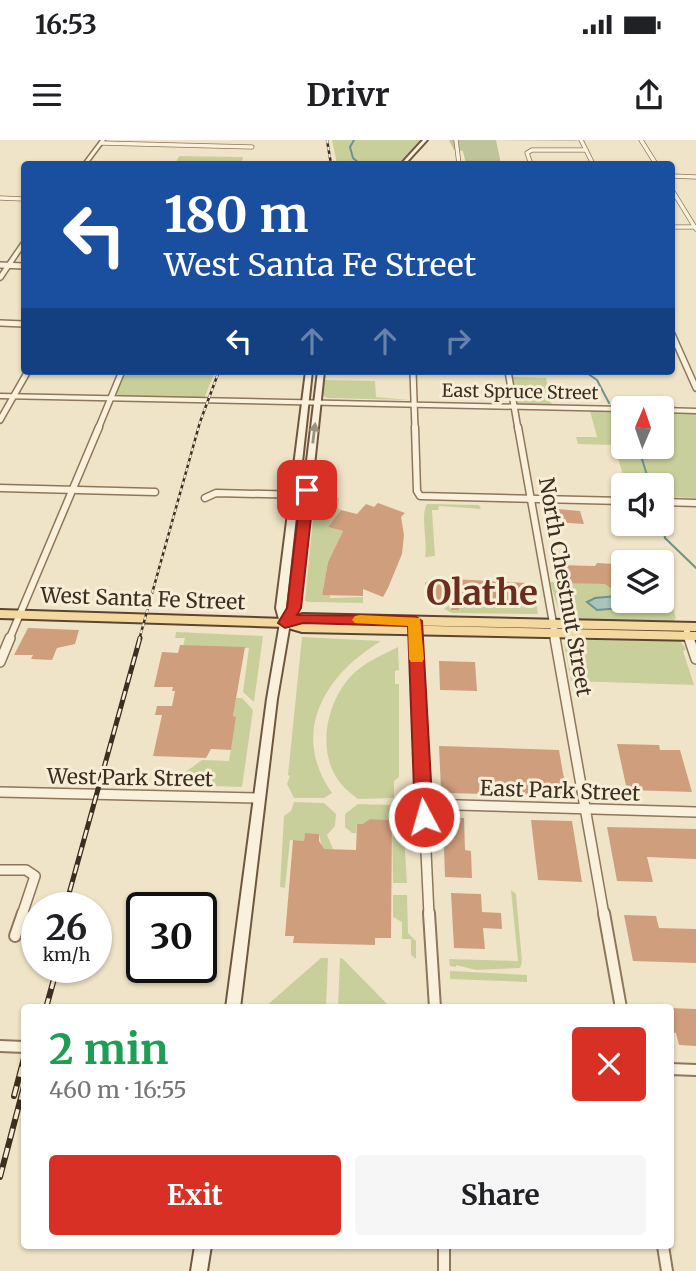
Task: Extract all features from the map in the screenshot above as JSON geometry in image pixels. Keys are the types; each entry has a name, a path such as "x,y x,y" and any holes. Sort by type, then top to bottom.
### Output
{"main road":[{"path":"406,161 425,140"},
{"path":"414,161 432,140"},
{"path":"285,623 281,608 308,375"},
{"path":"233,1004 258,798 285,623 294,608 320,375"},
{"name":"West Santa Fe Street","path":"0,614 285,623 302,628 415,626 692,631"},
{"path":"199,1271 203,1249"}],"street":[{"path":"206,146 209,140"},
{"path":"456,140 459,161"},
{"path":"581,140 592,161"},
{"path":"641,140 654,161"},
{"path":"87,161 102,141 252,146"},
{"path":"530,161 527,153 533,150 586,150"},
{"path":"675,176 696,177"},
{"path":"675,195 696,228"},
{"path":"0,198 21,199"},
{"path":"675,227 696,228"},
{"path":"0,278 21,247"},
{"path":"0,265 21,266"},
{"path":"0,323 21,324"},
{"path":"675,339 693,371 696,388"},
{"path":"0,420 26,375"},
{"path":"0,662 120,375"},
{"path":"413,375 417,491 422,497 611,501"},
{"name":"North Chestnut Street","path":"509,375 620,1004"},
{"name":"East Spruce Street","path":"0,396 611,410"},
{"path":"674,410 696,411"},
{"path":"0,488 155,492"},
{"path":"205,498 216,493 307,495"},
{"path":"674,502 696,503"},
{"path":"415,626 435,1004"},
{"path":"692,631 696,659"},
{"name":"West Park Street","path":"0,792 258,798"},
{"name":"East Park Street","path":"423,804 696,812"},
{"path":"0,870 26,870 35,876 15,936"},
{"path":"0,1046 21,1047"},
{"path":"674,1069 696,1070"},
{"path":"444,1249 444,1271"},
{"path":"663,1249 667,1271"}],"green space":[{"path":"332,140 421,140 403,161 336,161"},
{"path":"449,140 496,140 500,161 465,161 463,151 454,150"},
{"path":"496,140 577,140 577,141"},
{"path":"179,156 243,157 242,161 176,161"},
{"path":"122,375 213,375 204,399 119,396 115,392"},
{"path":"512,377 546,378 552,406 517,404"},
{"path":"323,380 375,381 376,397 410,400 327,398 322,395"},
{"path":"590,411 611,411 611,445 578,444 576,437 597,437"},
{"path":"674,412 696,413 696,498 674,497 674,473 622,473 618,459 674,459"},
{"path":"339,498 338,508 341,510 328,527 343,531 328,562 322,594 330,595 330,598 363,597 363,603 305,601 315,499"},
{"path":"427,504 479,505 481,509 439,506 438,510 432,510 435,556 425,557 424,515"},
{"path":"550,582 611,584 611,613 674,611 676,618 673,622 566,620 560,615"},
{"path":"533,585 538,614 452,613 444,609 449,605 451,610 463,605 463,601 530,602 529,595 534,592"},
{"path":"176,632 263,636 254,702 243,692 249,648 183,646 185,638 175,638"},
{"path":"302,637 381,641 344,670 320,706 314,727 314,748 320,770 332,793 324,798 294,798 287,784 290,776"},
{"path":"572,637 583,640 680,641 686,649 683,651 694,685 571,681 564,643"},
{"path":"398,647 399,670 395,671 395,684 399,684 399,777 394,781 394,798 358,799 342,785 329,759 326,744 330,713 343,686 357,670"},
{"path":"236,698 242,698 253,710 242,787 184,785 184,773 202,760 229,761"},
{"path":"294,802 324,803 336,814 335,826 327,835 333,849 327,851 322,848 319,834 305,833 304,841 290,840 285,888 280,887 284,816 291,811"},
{"path":"358,804 392,805 395,812 403,818 407,883 393,883 392,820 370,819 366,825 357,824 356,833 345,827 345,814"},
{"path":"511,890 516,894 522,962 520,968 476,970 450,966 449,959 518,961"},
{"path":"393,895 407,895 408,933 416,941 416,959 411,955 411,939 402,939 402,922 393,917"},
{"path":"321,958 328,958 326,1004 268,1004"},
{"path":"340,958 387,1004 338,1004"},
{"path":"450,971 527,975 527,982 450,979"}],"water":[{"path":"611,597 611,609 597,610 587,602 595,598"}],"building":[{"path":"378,503 405,513 401,517 404,535 402,554 383,597 363,589 363,596 322,595 328,562 343,531 328,527 341,510 357,514 366,504 374,507"},
{"path":"546,508 580,511 584,524 553,522"},
{"path":"597,563 611,564 611,588 605,584 564,583 561,565 595,566"},
{"path":"432,578 527,583 530,602 463,601 459,610 451,610 451,603 433,602 426,597 425,583"},
{"path":"28,628 79,630 75,644 57,648 52,660 31,659 33,655 14,655"},
{"path":"180,645 245,647 233,716 236,717 231,750 211,749 206,758 153,756 162,715 155,715 157,706 172,706 175,691 172,691 173,687 154,687 162,652 178,653"},
{"path":"439,661 475,662 477,691 440,690"},
{"path":"617,744 659,745 660,750 680,750 692,792 627,790"},
{"path":"439,746 559,750 567,796 445,793 441,790"},
{"path":"443,818 464,818 465,850 471,851 472,878 445,877"},
{"path":"370,819 392,820 391,938 375,938 375,945 293,943 294,936 285,936 293,840 304,841 305,833 319,834 319,841 324,849 356,850 357,824 363,824"},
{"path":"531,820 572,821 582,882 538,880"},
{"path":"607,827 696,829 696,859 647,857 653,882 617,881"},
{"path":"451,893 481,894 482,912 501,913 502,929 483,928 485,949 454,948"},
{"path":"624,915 656,916 659,928 696,929 696,963 633,961"},
{"path":"674,1008 696,1009 696,1046 679,1045"}],"waterway":[{"path":"354,140 350,147 356,161"},
{"path":"590,375 597,380 609,403"},
{"path":"642,459 646,473"},
{"path":"665,536 696,568"}],"railway":[{"path":"327,140 330,161"},
{"path":"139,640 200,422 218,375"},
{"path":"69,892 140,638"},
{"path":"47,1004 53,983"},
{"path":"14,1096 21,1069"},
{"path":"0,1177 21,1097"}],"slow traffic":[{"path":"360,620 415,621 416,659"}],"district":[{"name":"Olathe","path":"482,593"}],"route":[{"path":"307,490 294,608 285,623 303,618 415,621 424,817"}]}
